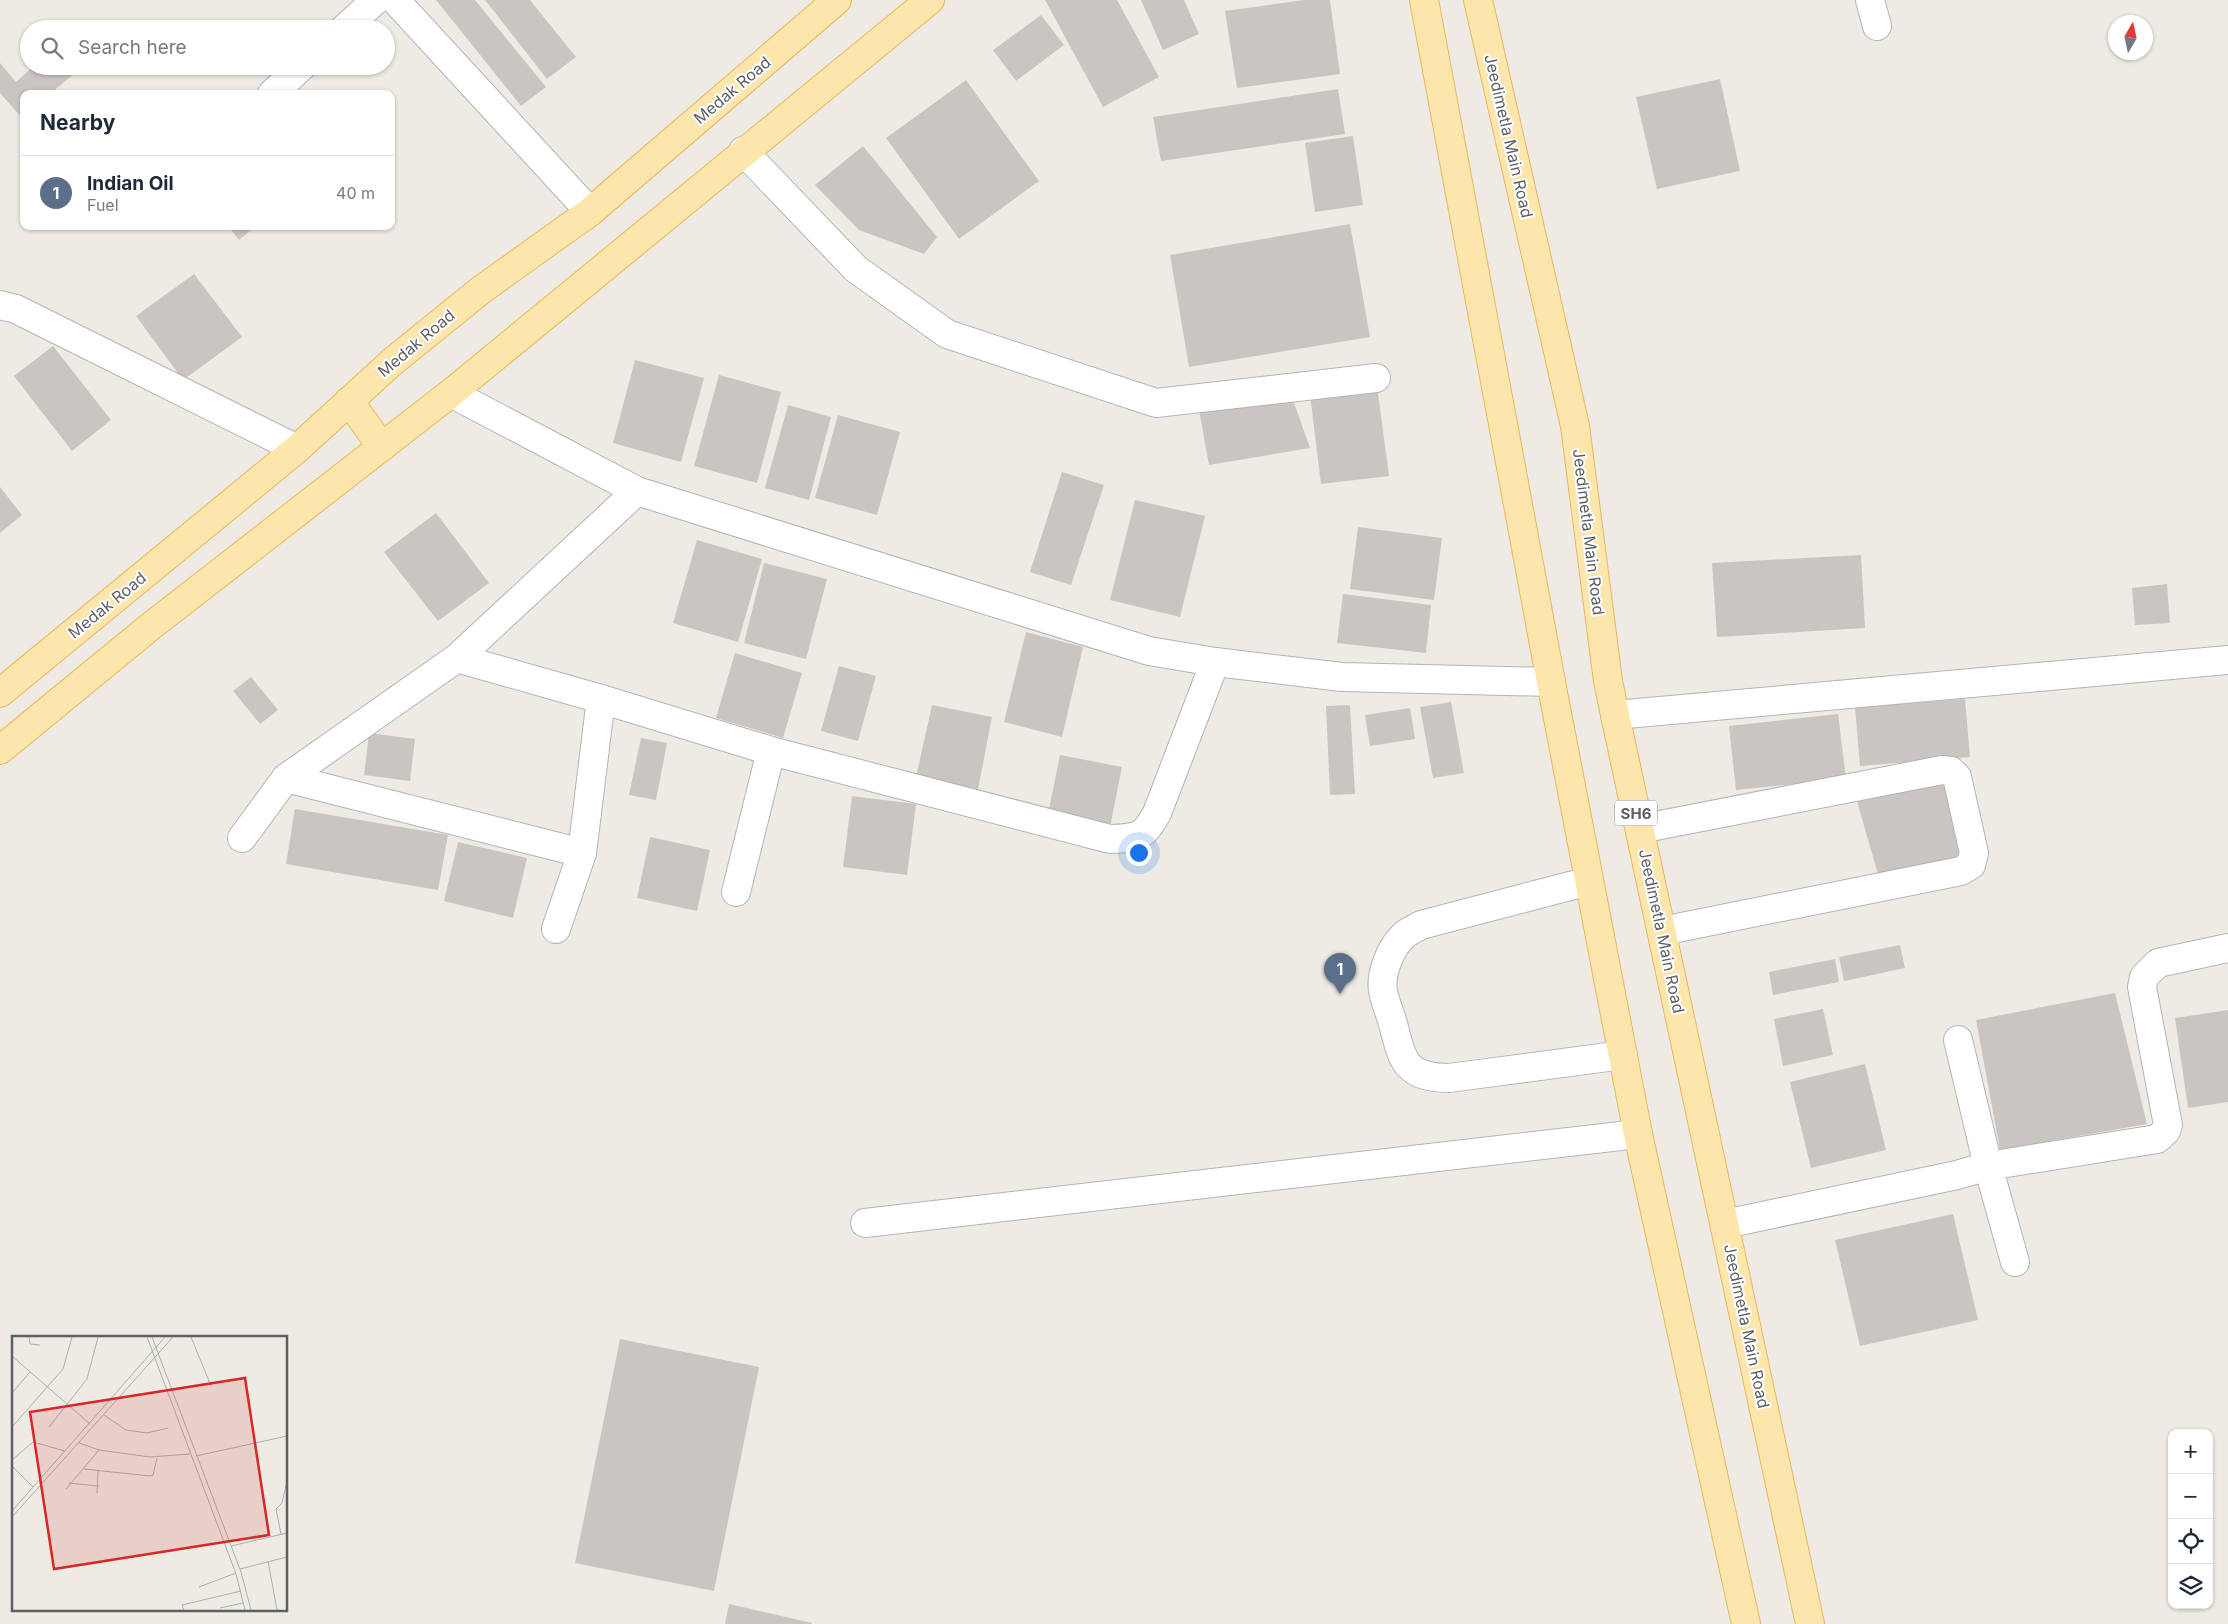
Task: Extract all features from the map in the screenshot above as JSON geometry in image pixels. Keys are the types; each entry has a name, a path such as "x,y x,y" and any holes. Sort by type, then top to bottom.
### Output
{"main road":[{"name":"Medak Road","path":"0,693 297,449 392,362 481,290 590,212 837,0"},
{"path":"0,750 151,626 451,393 743,151 930,0"},
{"path":"1424,0 1551,682 1638,1134 1746,1624"},
{"name":"Jeedimetla Main Road","path":"1478,0 1575,426 1608,681 1810,1624"},
{"path":"349,401 382,446"}],"street":[{"path":"354,20 376,0"},
{"path":"394,0 590,212"},
{"path":"276,90 292,75"},
{"path":"743,151 856,269 947,334 1156,403 1376,378"},
{"path":"0,305 16,309 297,449"},
{"path":"451,393 637,491 1149,651 1215,662 1342,677 1551,682"},
{"path":"242,838 286,778 457,658 637,491"},
{"path":"457,658 601,699 771,751 1110,839 1135,838 1147,831 1157,813 1215,662"},
{"path":"1615,715 2228,660"},
{"path":"556,929 582,853 601,699"},
{"path":"736,892 771,751"},
{"path":"1640,829 1942,770 1951,771 1957,777 1963,802 1974,853 1971,865 1961,871 1662,931"},
{"path":"286,778 582,853"},
{"path":"1589,881 1421,925 1404,935 1392,952 1385,969 1383,989 1402,1059 1416,1071 1430,1077 1449,1078 1623,1055"},
{"path":"1725,1224 1988,1166 2157,1139 2168,1125 2142,987 2144,977 2158,963 2228,948"},
{"path":"1958,1040 1988,1166 2015,1262"},
{"path":"865,1223 1638,1134"}],"building":[{"path":"436,0 475,0 546,87 521,106"},
{"path":"485,0 530,0 576,57 547,79"},
{"path":"1045,0 1117,0 1159,77 1103,107"},
{"path":"1141,0 1184,0 1199,34 1163,50"},
{"path":"1304,0 1330,0 1340,74 1237,88 1225,11"},
{"path":"1041,15 1064,45 1016,81 993,50"},
{"path":"0,63 16,82 24,75 72,75 55,90 20,90 20,116 0,93"},
{"path":"1720,79 1740,171 1657,189 1636,97"},
{"path":"966,80 1039,181 959,239 886,138"},
{"path":"1338,89 1345,134 1161,161 1153,117"},
{"path":"1353,136 1363,205 1315,212 1305,143"},
{"path":"863,146 937,237 924,254 859,230 815,185"},
{"path":"1350,224 1370,337 1189,367 1170,255"},
{"path":"231,230 251,230 239,240"},
{"path":"194,274 242,337 183,380 136,316"},
{"path":"53,346 111,420 72,451 14,376"},
{"path":"635,360 704,378 681,462 613,443"},
{"path":"719,375 781,392 757,483 694,466"},
{"path":"1376,378 1389,476 1321,484 1309,386"},
{"path":"1293,400 1310,448 1209,465 1199,410"},
{"path":"788,405 831,417 809,500 765,488"},
{"path":"838,415 900,432 877,515 815,498"},
{"path":"1062,472 1104,485 1071,585 1030,572"},
{"path":"0,487 22,515 0,533"},
{"path":"1135,500 1205,516 1180,617 1110,600"},
{"path":"436,513 489,583 438,621 384,552"},
{"path":"1358,527 1442,538 1434,600 1350,589"},
{"path":"697,540 762,559 738,642 673,623"},
{"path":"1861,555 1865,628 1717,637 1712,563"},
{"path":"764,563 827,579 806,659 744,643"},
{"path":"2167,584 2170,623 2135,625 2132,588"},
{"path":"1343,594 1431,605 1426,653 1337,643"},
{"path":"1026,632 1083,647 1062,737 1004,722"},
{"path":"735,653 802,673 783,738 716,718"},
{"path":"839,666 876,676 858,741 821,731"},
{"path":"251,677 278,710 260,724 233,691"},
{"path":"1965,699 1970,757 1860,766 1855,707"},
{"path":"1451,702 1464,773 1433,778 1420,707"},
{"path":"932,705 992,717 978,789 916,777"},
{"path":"1350,705 1355,794 1330,795 1326,706"},
{"path":"1410,708 1415,739 1370,746 1365,715"},
{"path":"1838,714 1846,779 1736,790 1729,726"},
{"path":"369,733 415,739 410,781 364,775"},
{"path":"641,738 667,743 656,800 629,795"},
{"path":"1060,755 1122,767 1110,827 1048,814"},
{"path":"1947,778 1961,857 1880,881 1856,798"},
{"path":"852,796 916,804 907,875 843,867"},
{"path":"295,809 448,835 438,890 286,864"},
{"path":"650,837 710,850 697,911 637,898"},
{"path":"458,842 527,858 513,918 444,901"},
{"path":"1900,945 1905,968 1844,981 1839,957"},
{"path":"1835,959 1839,982 1773,995 1769,972"},
{"path":"2115,993 2147,1124 2000,1150 1976,1020"},
{"path":"1823,1009 1833,1055 1783,1066 1774,1019"},
{"path":"2228,1010 2228,1102 2188,1108 2175,1018"},
{"path":"1865,1064 1886,1150 1811,1168 1790,1082"},
{"path":"1953,1214 1978,1320 1860,1346 1835,1240"},
{"path":"620,1339 759,1367 714,1591 575,1563"},
{"path":"729,1604 812,1623 812,1624 725,1624"}],"place":[{"name":"Indian Oil","path":"1340,994"}]}
